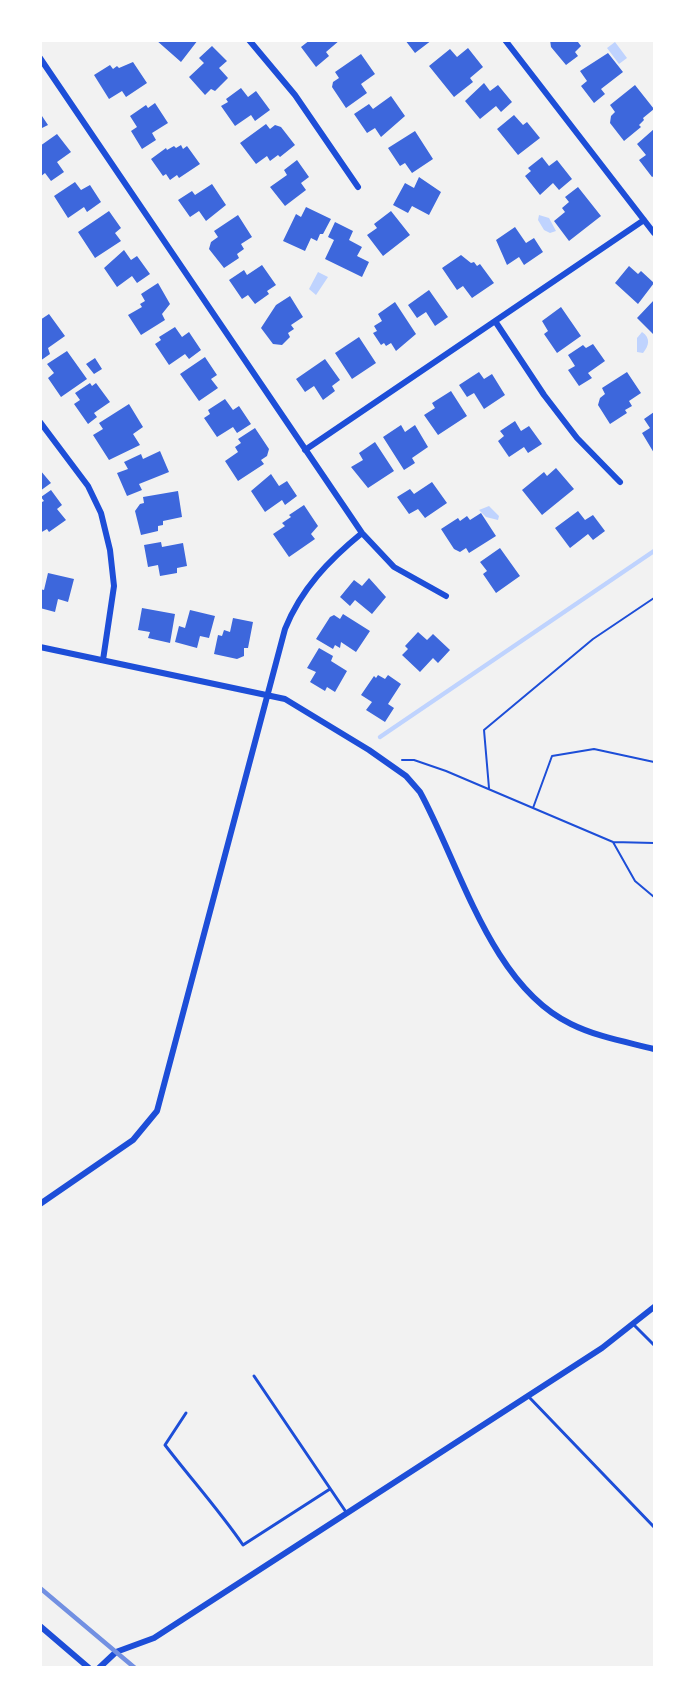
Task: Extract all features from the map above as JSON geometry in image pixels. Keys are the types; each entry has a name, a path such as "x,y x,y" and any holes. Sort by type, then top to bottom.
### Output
{"street":[{"path":"249,40 295,95 358,187"},
{"path":"505,40 654,233"},
{"path":"40,58 362,533 394,567 446,596"},
{"path":"305,450 644,220"},
{"path":"495,321 570,430 620,482"},
{"path":"40,422 88,486 101,513 110,550 114,586 103,660"},
{"path":"40,1204 133,1140 157,1111 285,629 294,606 325,566 362,533"},
{"path":"40,647 285,699 369,750 406,776 420,792 495,949 514,977 536,1000 570,1024 654,1049"},
{"path":"99,1668 116,1652 154,1638 602,1348 654,1307"},
{"path":"40,1626 89,1668"}],"lane":[{"path":"633,1324 654,1345"},
{"path":"254,1376 347,1513"},
{"path":"528,1396 654,1527"},
{"path":"186,1413 165,1445 190,1478 212,1500 243,1545 330,1489"}],"path":[{"path":"489,788 484,729 593,639 654,598"},
{"path":"533,808 552,756 594,749 654,762"},
{"path":"397,760 414,760 489,788 613,842 654,843"},
{"path":"613,842 635,881 654,897"}],"water":[{"path":"615,42 627,58 619,64 607,48"},
{"path":"539,215 549,218 556,231 550,233 544,230 538,220"},
{"path":"318,272 328,277 316,295 309,289"},
{"path":"642,332 648,342 643,353 637,352 637,338"},
{"path":"489,506 499,516 498,520 486,517 479,510"}],"building":[{"path":"156,40 198,40 181,62"},
{"path":"310,40 340,40 326,52 329,56 316,67 301,47"},
{"path":"405,40 432,40 415,53"},
{"path":"550,40 579,40 581,46 575,52 578,56 566,65 551,47"},
{"path":"212,46 227,61 219,68 228,78 215,91 211,89 205,95 189,77 204,63 199,58"},
{"path":"468,48 483,67 470,78 473,82 454,97 429,66 450,49 457,57"},
{"path":"608,53 623,72 601,89 605,94 594,103 581,86 587,81 580,71"},
{"path":"361,54 375,74 361,84 367,93 346,108 332,87 333,82 339,78 335,72"},
{"path":"133,62 147,83 126,97 122,91 109,99 94,75 110,65 113,69"},
{"path":"484,83 490,91 498,85 512,102 501,112 496,106 480,119 465,101"},
{"path":"635,85 654,109 643,118 644,120 639,125 641,127 624,141 610,123 611,116 615,112 610,105"},
{"path":"241,88 248,97 256,91 270,110 255,121 251,115 235,126 221,106 228,102 226,99"},
{"path":"391,96 405,116 381,137 375,128 367,133 354,114 369,104 373,109"},
{"path":"155,103 168,123 152,133 156,140 142,149 131,131 137,127 130,116 146,105 148,108"},
{"path":"40,113 48,125 40,129"},
{"path":"514,115 523,125 527,122 540,138 518,155 497,129"},
{"path":"266,124 270,129 275,125 281,127 295,145 280,157 278,155 270,161 267,156 256,164 240,143"},
{"path":"654,129 654,176 652,177 639,160 646,155 637,144"},
{"path":"415,131 433,159 412,173 405,163 400,166 388,148"},
{"path":"57,134 71,152 57,162 64,172 51,181 45,173 40,177 40,146"},
{"path":"181,145 183,149 187,146 200,164 179,178 177,175 170,180 166,174 163,176 151,159 166,148 167,150"},
{"path":"542,157 549,166 557,160 572,179 559,190 553,183 540,195 525,176 531,171 528,168"},
{"path":"297,160 309,177 301,183 306,190 285,206 270,187 287,175 284,170"},
{"path":"419,177 441,192 429,215 412,206 408,213 393,205 405,183 414,188"},
{"path":"75,182 81,190 90,185 101,202 87,212 84,207 68,218 54,196"},
{"path":"212,184 226,205 206,221 199,211 190,217 178,200 192,191 195,195"},
{"path":"578,187 601,216 569,241 554,221 565,212 562,208 569,202 565,197"},
{"path":"306,207 331,219 317,241 311,238 305,251 283,241 296,214 301,217"},
{"path":"109,211 121,228 115,233 121,241 95,258 78,232"},
{"path":"391,211 410,235 383,256 367,235 377,228 374,224"},
{"path":"238,215 252,237 241,244 244,249 237,254 239,258 224,268 209,249 211,242 218,237 214,231"},
{"path":"335,222 353,231 349,240 362,247 357,256 369,262 362,277 325,259 334,240 328,237"},
{"path":"515,227 526,243 534,238 543,252 524,265 519,257 507,265 496,240"},
{"path":"124,250 131,260 137,256 150,274 137,283 132,276 117,287 104,268"},
{"path":"461,255 477,266 480,264 494,283 472,298 463,286 457,290 442,268"},
{"path":"262,265 276,285 267,291 269,294 255,304 248,295 242,299 229,280 244,270 247,275"},
{"path":"629,266 638,274 641,271 654,283 638,304 615,283"},
{"path":"158,283 170,304 162,314 165,320 141,335 128,315 142,307 140,304 145,301 141,294"},
{"path":"429,290 448,317 435,326 426,312 417,318 408,305"},
{"path":"290,296 303,317 291,325 294,329 288,333 290,337 282,345 273,344 261,328 276,305"},
{"path":"654,300 654,335 637,318"},
{"path":"395,302 416,334 396,351 391,343 386,346 384,343 381,345 373,333 377,331 374,326 382,321 378,314"},
{"path":"561,307 581,336 557,353 544,334 548,331 542,321"},
{"path":"49,314 65,336 48,348 50,354 40,361 40,320"},
{"path":"175,327 182,337 189,332 201,350 189,359 185,354 169,365 155,344 161,340 159,337"},
{"path":"359,337 376,363 352,379 335,353"},
{"path":"593,344 605,361 588,373 592,378 579,386 568,370 575,366 568,355 583,345 586,348"},
{"path":"67,351 87,379 61,397 48,378 54,373 47,364"},
{"path":"205,357 217,375 211,379 218,388 199,401 180,374"},
{"path":"95,358 102,369 94,374 86,364"},
{"path":"325,359 340,380 332,386 335,391 323,400 314,386 305,392 296,379"},
{"path":"479,372 484,379 492,374 505,395 484,409 474,393 467,397 459,385"},
{"path":"627,372 641,393 629,401 632,406 625,410 627,413 610,424 598,405 600,398 605,394 602,388"},
{"path":"90,383 92,386 96,383 110,402 94,413 97,417 88,424 74,404 80,400 75,393"},
{"path":"451,391 467,416 438,435 424,415 435,408 432,403"},
{"path":"225,399 233,410 239,406 251,424 237,433 233,427 217,437 204,418 210,414 208,410"},
{"path":"129,404 143,427 133,434 140,445 109,460 93,435 103,429 99,423"},
{"path":"654,412 654,453 642,433 650,428 644,419"},
{"path":"515,421 521,431 529,426 542,444 528,453 524,447 509,457 498,441 504,436 500,431"},
{"path":"401,425 405,432 415,425 428,447 412,458 415,463 404,470 383,437"},
{"path":"255,428 269,449 267,456 261,460 264,464 238,481 225,461 238,452 235,447 241,443 238,439"},
{"path":"375,442 394,471 368,488 351,467 363,460 359,453"},
{"path":"160,451 169,472 139,484 142,490 127,496 117,473 128,469 124,462 141,454 143,459"},
{"path":"556,468 574,489 542,515 522,490 544,472 547,476"},
{"path":"40,470 51,483 40,491"},
{"path":"271,474 279,486 287,481 297,496 285,505 282,500 265,512 251,491"},
{"path":"432,482 447,503 425,518 418,509 409,514 397,497 410,489 414,494"},
{"path":"51,490 62,505 57,509 66,520 49,532 47,529 40,533 40,503 44,501 41,497"},
{"path":"178,491 182,517 163,521 163,525 158,526 158,531 141,535 135,511 140,504 144,503 143,497"},
{"path":"304,505 318,526 311,534 315,539 289,557 273,534 285,526 282,523 291,517 289,515"},
{"path":"578,511 585,520 593,515 605,531 593,540 588,534 570,548 555,528"},
{"path":"481,513 496,536 469,553 466,548 460,552 454,549 441,529 458,518 460,521 467,516 470,520"},
{"path":"161,542 162,547 183,543 187,566 177,568 177,573 160,576 158,565 148,567 144,545"},
{"path":"500,548 520,576 496,593 483,574 487,571 480,562"},
{"path":"48,573 74,579 68,602 58,599 55,612 40,608 40,589 44,590"},
{"path":"369,578 386,597 372,614 355,600 350,606 340,597 354,580 362,586"},
{"path":"142,608 175,614 170,643 148,638 150,632 138,630"},
{"path":"190,610 215,616 209,638 200,636 197,648 175,642 179,626 185,628"},
{"path":"343,614 370,631 356,652 341,642 340,648 335,645 333,649 316,639 330,617 334,615 340,619"},
{"path":"233,618 253,622 248,648 244,648 244,656 237,659 214,654 218,635 222,636 224,630 230,632"},
{"path":"418,632 427,640 433,634 450,650 438,663 433,658 420,672 402,655 408,649 405,646"},
{"path":"319,648 333,656 331,661 347,671 335,692 327,687 325,691 310,682 316,672 307,668"},
{"path":"378,675 385,679 388,675 401,684 388,704 394,708 385,722 366,710 372,702 361,695 374,676 376,678"}],"waterway":[{"path":"380,737 654,551"}],"railway":[{"path":"40,1588 135,1668"}]}
